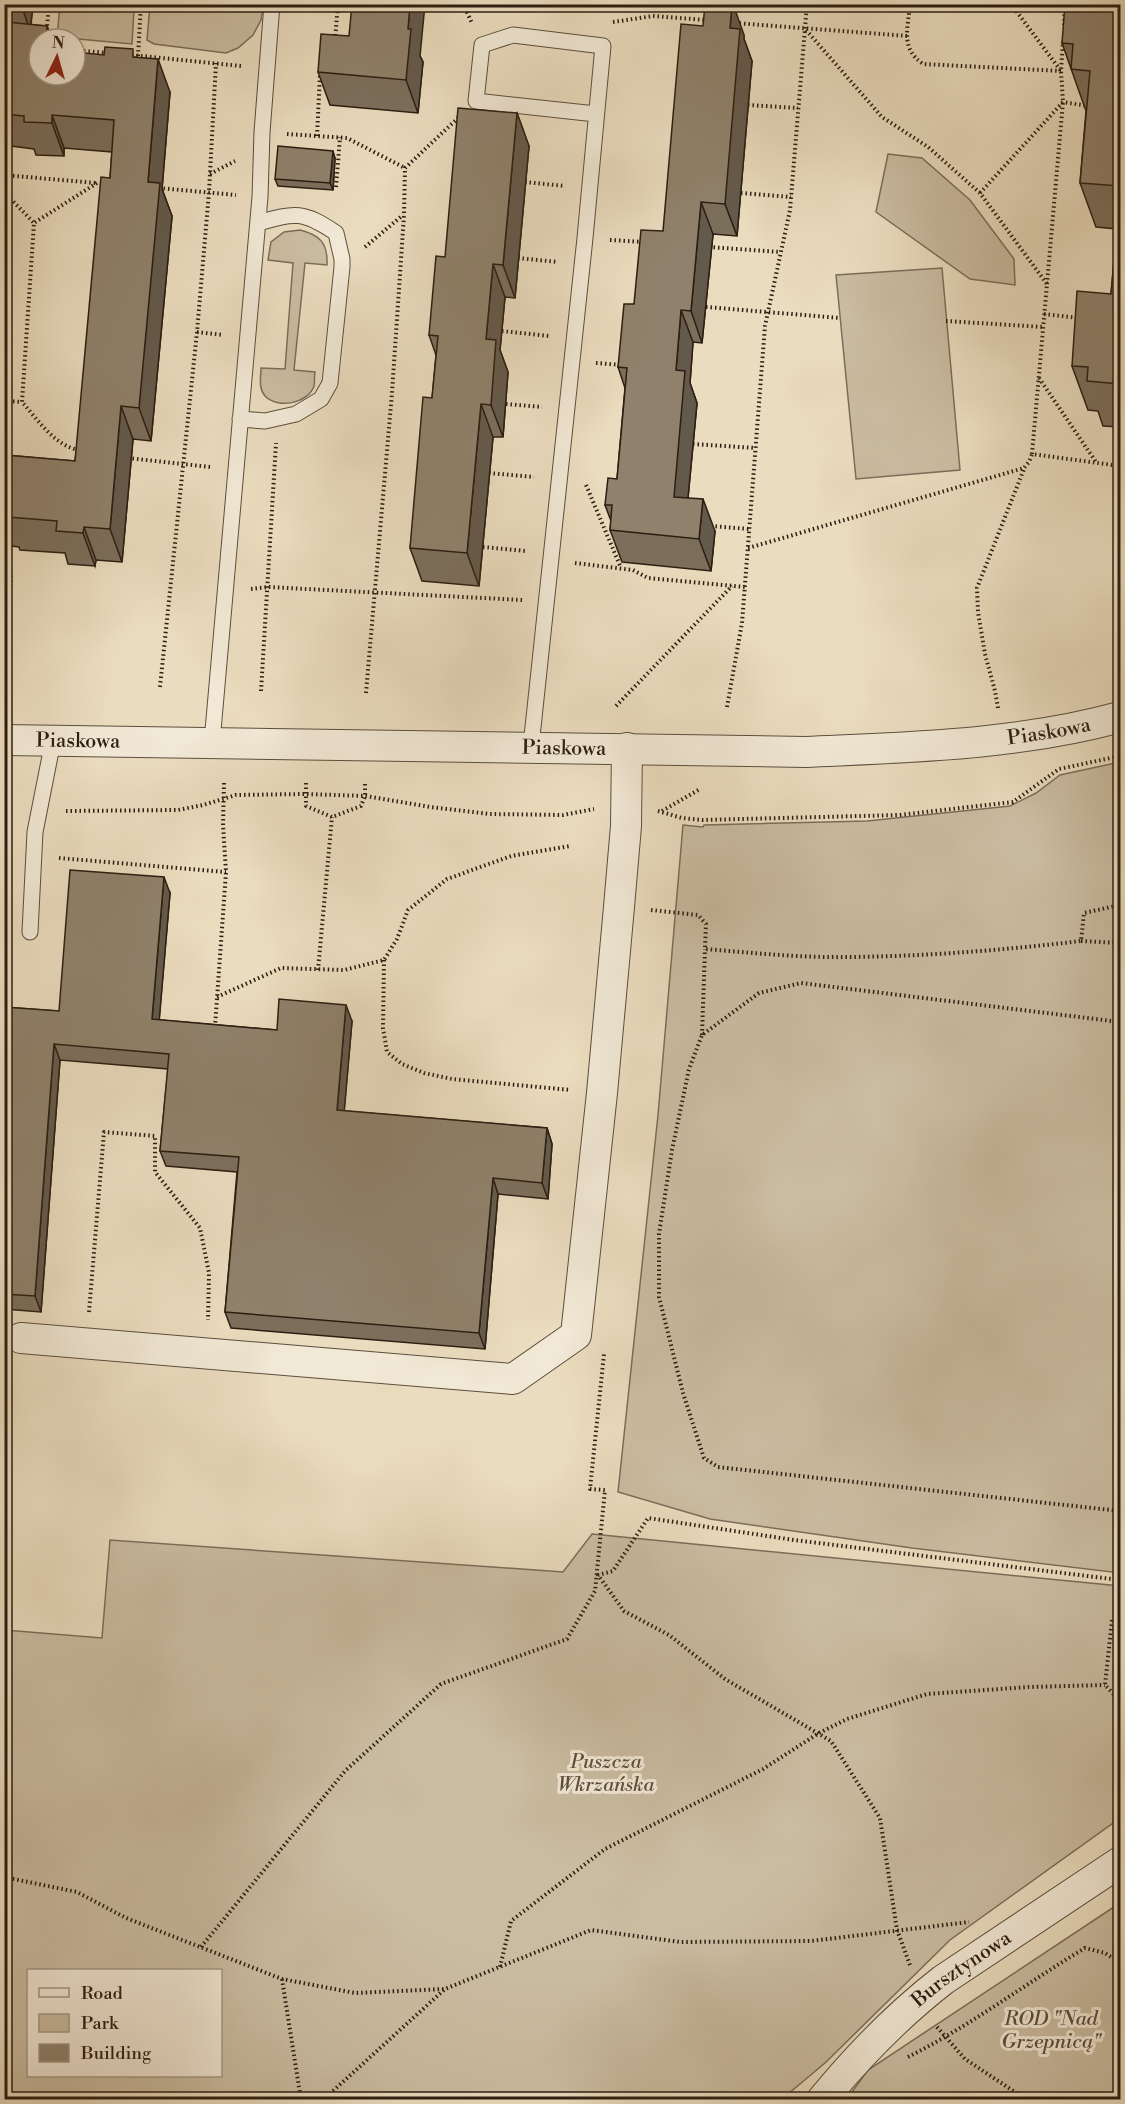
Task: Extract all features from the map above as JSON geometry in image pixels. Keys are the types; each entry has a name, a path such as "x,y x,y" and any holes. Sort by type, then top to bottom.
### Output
{"street":[{"name":"Piaskowa","path":"4,740 531,746 806,752 925,747 1026,736 1070,729 1120,717"},
{"path":"21,1338 513,1378 576,1335 619,907 626,816 627,748"},
{"name":"Bursztynowa","path":"822,2100 863,2053 921,1997 1120,1862"}],"lane":[{"path":"212,742 258,223 266,68 272,4"},
{"path":"531,746 603,46 513,36 482,45 476,101 596,114"},
{"path":"240,419 265,421 296,414 321,399 330,382 342,267 336,233 313,218 287,214 258,223"},
{"path":"30,932 35,832 53,741"}],"path":[{"path":"47,27 49,4"},
{"path":"138,56 141,4"},
{"path":"335,46 338,4"},
{"path":"727,707 742,623 748,529 768,312 790,210 807,4"},
{"path":"910,4 908,47 912,56 923,64 1061,71"},
{"path":"1011,4 1061,71"},
{"path":"1064,27 1065,4"},
{"path":"604,24 653,16 712,21"},
{"path":"723,22 908,36"},
{"path":"805,30 882,117 928,147 980,193 1047,284"},
{"path":"998,713 995,691 985,654 978,612 977,588 1024,468 1032,454 1063,102 1061,71 1063,38"},
{"path":"87,51 117,54"},
{"path":"127,55 266,68"},
{"path":"160,687 209,192 216,63"},
{"path":"316,136 320,72"},
{"path":"366,693 376,592 404,215 405,168 476,101"},
{"path":"980,193 1063,102"},
{"path":"1063,102 1088,106"},
{"path":"748,105 798,108"},
{"path":"262,132 347,138 405,168"},
{"path":"336,187 340,137"},
{"path":"4,175 108,184"},
{"path":"525,182 590,188"},
{"path":"34,223 97,183"},
{"path":"153,187 260,197"},
{"path":"4,192 34,223 22,402 50,434 70,449 90,452"},
{"path":"741,193 791,197"},
{"path":"342,267 404,215"},
{"path":"585,238 654,243"},
{"path":"700,246 780,252"},
{"path":"518,258 582,265"},
{"path":"706,307 840,318"},
{"path":"1044,314 1088,319"},
{"path":"946,321 1043,327"},
{"path":"502,331 574,338"},
{"path":"572,360 633,366"},
{"path":"1039,377 1096,462"},
{"path":"4,401 22,402"},
{"path":"506,404 566,409"},
{"path":"261,690 278,418"},
{"path":"693,444 755,448"},
{"path":"1032,454 1120,466"},
{"path":"120,457 235,469"},
{"path":"748,548 1024,468"},
{"path":"489,473 559,480"},
{"path":"586,484 621,568"},
{"path":"707,525 748,529"},
{"path":"483,547 633,570 648,578 745,587"},
{"path":"4,671 11,576"},
{"path":"616,706 732,586"},
{"path":"224,593 268,587 545,601"},
{"path":"626,816 646,808 682,818 702,820 899,815 1013,802 1059,769 1120,756"},
{"path":"215,1029 226,872 224,783"},
{"path":"306,783 306,806 332,817 361,806 365,796 365,783"},
{"path":"4,810 178,810 236,795 306,794 365,796 490,814 563,815 608,807 626,816 662,812 700,789"},
{"path":"318,970 332,817"},
{"path":"570,846 511,856 447,879 408,910 397,939 384,960 383,1028 387,1052 402,1064 424,1073 452,1079 602,1093"},
{"path":"35,856 226,872"},
{"path":"1081,941 1084,913 1120,905"},
{"path":"619,907 698,915 706,924 702,1035 689,1069 672,1150 659,1234 659,1297 683,1393 704,1458 718,1467 1120,1511"},
{"path":"705,949 850,957 941,954 1081,941 1120,943"},
{"path":"217,997 281,968 344,970 384,960"},
{"path":"702,1035 759,993 801,983 1120,1022"},
{"path":"87,1343 104,1132 115,1132 155,1136 155,1172 200,1228 209,1273 208,1353"},
{"path":"201,1947 345,1771 441,1684 567,1639 595,1592 598,1575 604,1490 590,1489 603,1358"},
{"path":"598,1575 613,1571 648,1518 794,1540 1120,1580"},
{"path":"598,1575 624,1611 669,1635 724,1679 831,1741 880,1818 897,1930 921,1997"},
{"path":"1105,1685 1112,1620"},
{"path":"500,1967 511,1921 605,1849 763,1769 819,1733 848,1719 927,1694 1029,1687 1105,1685 1120,1701"},
{"path":"4,1877 77,1892 126,1918 282,1979 356,1993 445,1989 591,1930 692,1941 811,1941 975,1921"},
{"path":"900,2062 946,2038 1034,1978 1085,1948 1105,1953 1120,1963"},
{"path":"282,1979 301,2100"},
{"path":"323,2100 445,1989"},
{"path":"935,2025 965,2060 1027,2100"}],"green space":[{"path":"150,4 263,5 261,20 253,35 238,48 226,53 154,44 147,40"},
{"path":"60,5 134,9 132,44 87,40 87,27 58,27"},
{"path":"888,154 922,158 970,200 1014,259 1015,285 970,279 876,212"},
{"path":"300,230 318,237 326,251 327,265 305,263 294,370 315,372 314,386 306,397 299,401 284,403 270,400 265,396 260,382 261,368 285,369 293,263 268,260 271,242 284,232"},
{"path":"942,268 960,470 856,479 836,275"},
{"path":"1120,762 1120,1573 912,1548 710,1519 618,1492 658,1115 683,825 703,827 704,825 867,821 1010,806 1036,793 1060,775"},
{"name":"Puszcza Wkrzańska","path":"592,1534 1120,1586 1120,1818 950,1940 825,2063 782,2099 5,2099 5,1630 102,1638 110,1540 563,1572"},
{"name":"ROD \"Nad Grzepnicą\"","path":"1120,1903 1120,2099 846,2100 868,2070"}],"building":[{"path":"352,4 410,4 408,29 411,29 406,80 318,72 321,34 349,36"},
{"path":"705,4 732,4 730,28 740,29 725,204 701,202 691,311 681,310 676,370 685,371 674,497 703,499 699,539 610,530 612,505 605,505 608,478 617,479 627,368 618,367 624,304 634,304 641,230 663,231 681,24 703,26"},
{"path":"1065,4 1120,4 1120,186 1080,183 1090,71 1071,69 1073,44 1062,43"},
{"path":"6,22 47,26 27,27 27,87 87,87 87,53 104,55 105,47 133,49 133,57 158,59 148,182 160,183 139,408 121,406 110,529 84,527 83,533 56,531 57,521 8,517 8,514 4,513 4,455 75,461 101,177 110,178 114,120 52,115 52,123 24,122 24,116 4,114"},
{"path":"458,108 517,113 503,265 493,264 486,339 496,340 491,405 481,404 467,553 410,548 423,397 432,398 438,336 429,335 436,256 445,257"},
{"path":"278,146 333,151 330,183 275,179"},
{"path":"1120,189 1120,384 1087,381 1088,367 1072,366 1077,291 1111,294"},
{"path":"70,870 164,877 152,1019 277,1030 279,999 346,1005 337,1110 547,1128 542,1183 493,1178 479,1333 225,1312 239,1157 160,1151 169,1054 54,1044 35,1296 4,1294 4,1007 59,1011"}]}
